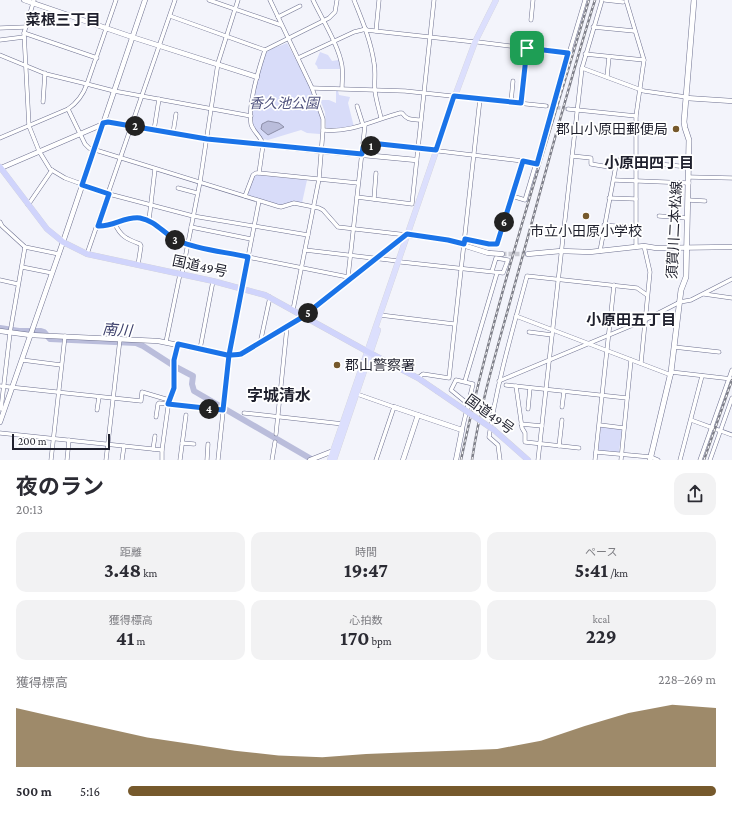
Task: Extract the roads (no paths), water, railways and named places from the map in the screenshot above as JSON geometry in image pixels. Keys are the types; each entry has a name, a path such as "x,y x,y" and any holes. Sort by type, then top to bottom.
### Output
{"highway":[{"name":"国道49号","path":"0,168 47,230 63,242 87,254 213,280 258,292 270,297 418,378 437,390 494,430 528,460"}],"main road":[{"path":"334,460 335,451 343,424 456,97 477,42 496,0"},
{"path":"477,42 500,0"},
{"name":"須賀川二本松線","path":"650,459 671,373 681,290 686,277 689,140 684,122 694,0"},
{"path":"330,460 335,451 357,394 368,352"}],"street":[{"path":"24,0 34,2 159,46 257,77"},
{"path":"0,138 68,109 76,104 87,84 97,58 116,0"},
{"path":"0,422 59,254 144,0"},
{"path":"87,254 98,226 175,0"},
{"path":"209,0 281,24"},
{"path":"166,342 200,182 212,108 217,65 238,0"},
{"path":"270,0 312,88 321,111 323,130 314,207 293,310"},
{"path":"313,0 333,42 342,67 342,88"},
{"path":"259,173 263,141 252,125 251,116 257,77 265,50 324,22 333,15 337,0"},
{"path":"354,0 366,30 375,64 375,90 377,106 381,118"},
{"path":"376,31 379,0"},
{"path":"357,197 412,204 434,0"},
{"path":"531,20 533,0"},
{"path":"512,196 525,200 585,0"},
{"path":"538,460 582,68 602,0"},
{"path":"605,0 623,1 627,7 644,60 636,116 636,246"},
{"path":"34,2 24,35 28,126 44,161 52,170 65,178 109,194 193,216 308,234"},
{"path":"278,17 300,6"},
{"path":"170,16 265,50"},
{"path":"0,28 26,27"},
{"path":"593,27 634,31"},
{"path":"298,58 354,32 366,30 568,53"},
{"path":"0,40 24,35 97,58"},
{"path":"521,103 527,48"},
{"path":"585,54 644,60"},
{"path":"0,55 45,73 114,91 251,116"},
{"path":"607,77 609,57"},
{"path":"582,68 640,90 686,98 732,101"},
{"path":"43,102 45,73"},
{"path":"511,102 514,80"},
{"path":"312,88 342,88 424,93 546,106"},
{"path":"154,130 159,99"},
{"path":"418,378 423,374 449,378 480,99"},
{"path":"349,278 350,256 363,147 364,125 357,106"},
{"path":"68,109 86,146 94,150 281,207 294,204 314,207 323,210 338,227 464,242 497,244 523,161"},
{"path":"568,109 636,116"},
{"path":"323,130 342,130 402,113 407,119 421,120"},
{"path":"173,133 176,114"},
{"path":"0,168 79,133 108,122 207,139 416,160"},
{"path":"363,147 380,144 473,154 537,164"},
{"path":"572,156 591,158 591,164 615,168"},
{"path":"600,251 617,160 689,167"},
{"path":"148,220 155,169"},
{"path":"28,205 52,170"},
{"path":"245,196 253,176 256,173 358,183"},
{"path":"374,199 376,173"},
{"path":"689,176 732,178"},
{"path":"614,180 689,183"},
{"path":"178,188 197,193"},
{"path":"609,198 636,199"},
{"path":"218,460 229,355 259,200"},
{"path":"688,200 705,201"},
{"path":"659,216 687,218"},
{"path":"98,226 115,224 132,218 148,220 156,224 173,239 188,244 349,278"},
{"path":"0,222 2,226 25,247 59,254"},
{"path":"115,224 118,231 124,238 140,244 138,265"},
{"path":"604,225 636,228"},
{"path":"191,228 251,239"},
{"path":"0,331 30,335 55,335 166,342 229,355 241,354 304,316 349,278 409,235"},
{"path":"464,242 488,253 502,254"},
{"path":"528,254 561,251 600,251 636,246 656,248 732,247"},
{"path":"641,363 650,272 644,246"},
{"path":"1,409 2,386 25,247"},
{"path":"305,250 399,262 492,271 497,273 503,273 508,260 496,258 492,271"},
{"path":"22,267 52,273"},
{"path":"465,382 497,273"},
{"path":"500,460 498,445 489,437 499,381 527,276 636,288 647,296"},
{"path":"499,381 645,320 680,302 691,300 732,279"},
{"path":"0,280 18,284"},
{"path":"200,349 213,280"},
{"path":"595,460 614,285"},
{"path":"704,294 732,298"},
{"path":"262,342 261,339 270,297"},
{"path":"381,315 454,324"},
{"path":"516,316 606,351 671,373 730,379"},
{"path":"276,434 287,327"},
{"path":"529,332 552,334"},
{"path":"51,460 65,336"},
{"path":"106,460 120,339"},
{"path":"166,460 162,460 162,450 168,402 174,388 174,360 178,344"},
{"path":"674,347 720,352"},
{"path":"22,360 61,365"},
{"path":"621,460 631,360"},
{"path":"700,460 732,370"},
{"path":"680,460 702,376"},
{"path":"456,460 473,384 456,380 451,390 468,404"},
{"path":"506,385 627,398"},
{"path":"2,386 141,401 142,392 168,402 223,410"},
{"path":"516,386 521,424 525,433 525,442 579,448"},
{"path":"528,409 530,388"},
{"path":"562,407 564,392"},
{"path":"357,394 462,430"},
{"path":"97,410 99,397"},
{"path":"710,460 732,398"},
{"path":"156,417 158,403 168,402"},
{"path":"376,460 394,407"},
{"path":"244,412 343,424"},
{"path":"726,413 732,415"},
{"path":"180,460 186,415"},
{"path":"402,460 418,415"},
{"path":"559,446 562,420"},
{"path":"691,420 732,436"},
{"path":"521,424 542,426"},
{"path":"600,425 624,428"},
{"path":"0,433 162,450"},
{"path":"153,449 155,436"},
{"path":"67,460 69,440"},
{"path":"272,460 275,442"},
{"path":"182,443 194,444"},
{"path":"207,460 208,444"},
{"path":"122,460 124,446"},
{"path":"310,460 335,451"},
{"path":"596,452 658,460"}],"waterway":[{"name":"南川","path":"0,328 19,331 41,331 44,332 50,339 136,343 193,376 192,384 194,391 313,460"}],"tunnel":[{"path":"546,106 568,109"},
{"path":"502,254 528,254"}],"railway":[{"path":"461,460 474,402 504,286 589,0"},
{"path":"472,460 480,415 491,370 564,105 595,0"},
{"path":"704,460 732,380"}],"place":[{"name":"郡山小原田郵便局","path":"676,129"},
{"name":"市立小田原小学校","path":"586,216"},
{"name":"郡山警察署","path":"337,365"}],"district":[{"name":"菜根三丁目","path":"63,20"},
{"name":"小原田四丁目","path":"649,163"},
{"name":"小原田五丁目","path":"631,320"},
{"name":"字城清水","path":"279,395"}],"park label":[{"name":"香久池公園","path":"284,103"}]}
